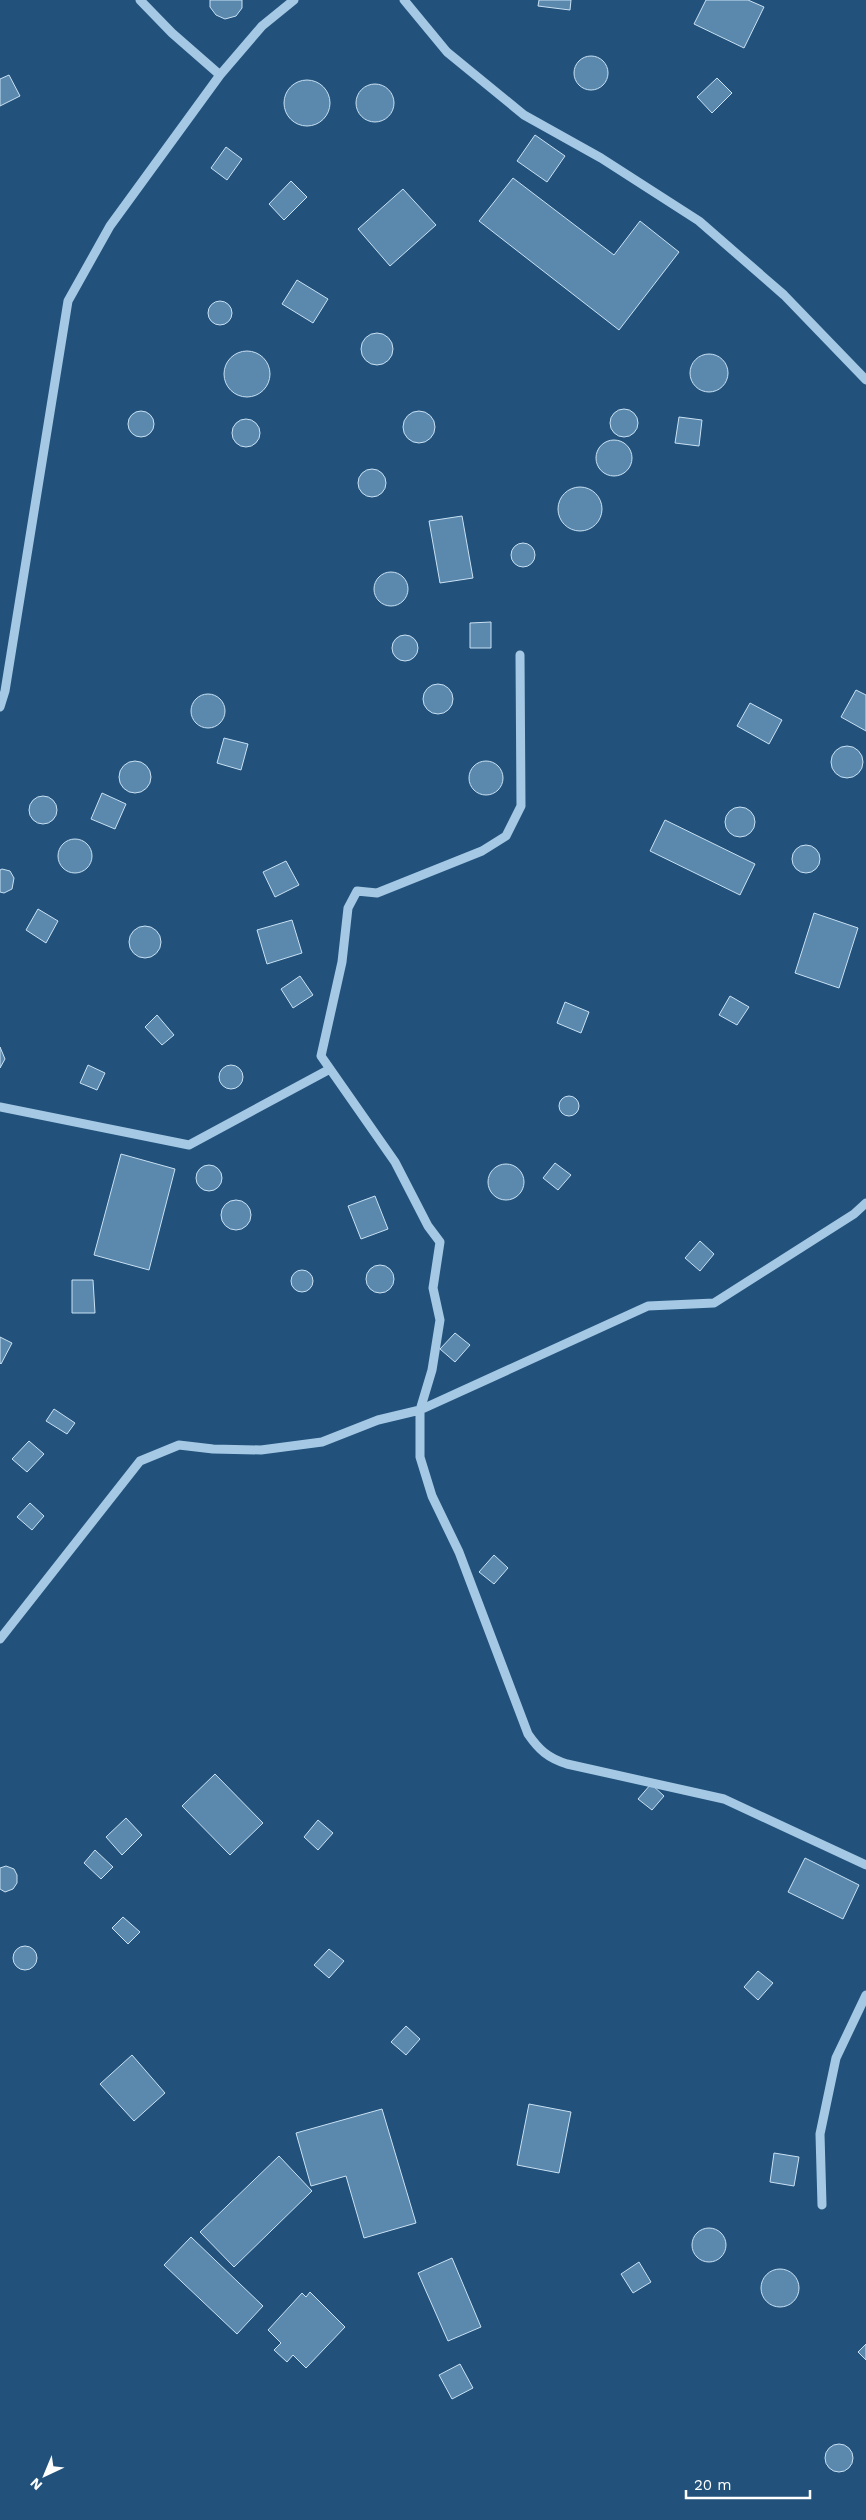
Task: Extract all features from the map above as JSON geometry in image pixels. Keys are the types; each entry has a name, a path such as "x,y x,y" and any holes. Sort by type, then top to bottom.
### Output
{"street":[{"path":"140,0 172,33 220,75"},
{"path":"0,707 7,681 68,301 110,226 220,75 262,26 294,0"},
{"path":"404,0 447,52 524,115 601,158 699,221 784,295 866,380"},
{"path":"520,655 521,806 506,836 482,851 377,893 357,891 348,908 342,962 321,1056 395,1162 428,1226 440,1242 433,1288 440,1320 432,1370 420,1410 420,1457 432,1496 459,1552 528,1734 539,1750 551,1759 567,1764 724,1799 866,1865"},
{"path":"0,1107 189,1145 330,1069"},
{"path":"0,1640 140,1461 180,1444 213,1449 261,1450 322,1442 378,1420 420,1410 648,1306 714,1303 831,1229 866,1203"},
{"path":"822,2205 820,2134 836,2058 866,1995"}],"building":[{"path":"210,0 242,0 242,8 236,16 225,19 216,15 210,7"},
{"path":"539,0 571,0 570,10 538,6"},
{"path":"706,0 748,0 764,7 744,48 694,24"},
{"path":"591,56 598,57 603,61 607,66 607,80 603,85 598,89 591,90 584,89 579,85 575,80 574,73 575,66 579,61 584,57"},
{"path":"9,75 20,96 0,106 0,79"},
{"path":"717,78 732,93 712,113 697,97"},
{"path":"307,80 320,84 326,90 330,103 326,116 320,122 307,126 294,122 288,116 284,103 288,90 294,84"},
{"path":"375,84 388,90 394,103 388,116 375,122 362,116 356,103 362,90"},
{"path":"535,135 565,156 547,182 517,161"},
{"path":"226,147 242,159 227,180 211,168"},
{"path":"513,178 614,255 640,221 679,252 619,330 479,221"},
{"path":"291,181 307,197 284,220 269,204"},
{"path":"403,189 436,225 390,266 358,229"},
{"path":"297,280 328,299 313,323 282,304"},
{"path":"220,301 229,304 232,313 229,322 220,325 211,322 208,313 211,304"},
{"path":"377,333 383,334 388,338 392,343 392,355 388,360 383,364 377,365 371,364 366,360 362,355 361,349 362,343 366,338 371,334"},
{"path":"247,351 260,355 266,361 270,374 266,387 260,393 247,397 234,393 228,387 224,374 228,361 234,355"},
{"path":"709,354 723,359 728,373 723,387 709,392 695,387 690,373 695,359"},
{"path":"624,409 634,413 638,423 634,433 624,437 614,433 610,423 614,413"},
{"path":"141,411 150,415 154,424 150,433 141,437 132,433 128,424 132,415"},
{"path":"419,411 431,415 435,427 431,439 419,443 407,439 403,427 407,415"},
{"path":"679,417 702,420 699,446 675,443"},
{"path":"246,419 256,423 260,433 256,443 246,447 236,443 232,433 236,423"},
{"path":"614,440 627,445 632,458 627,471 614,476 601,471 596,458 601,445"},
{"path":"372,469 382,473 386,483 382,493 372,497 362,493 358,483 362,473"},
{"path":"580,487 592,491 598,497 602,509 598,521 592,527 580,531 568,527 562,521 558,509 562,497 568,491"},
{"path":"462,516 473,578 440,583 429,521"},
{"path":"523,543 531,547 535,555 531,563 523,567 515,563 511,555 515,547"},
{"path":"391,572 398,573 403,577 407,582 407,596 403,601 398,605 391,606 384,605 379,601 375,596 374,589 375,582 379,577 384,573"},
{"path":"491,622 491,648 470,648 470,623"},
{"path":"405,635 414,639 418,648 414,657 405,661 396,657 392,648 396,639"},
{"path":"438,684 449,688 453,699 449,710 438,714 427,710 423,699 427,688"},
{"path":"856,690 866,695 866,731 841,717"},
{"path":"208,694 220,699 225,711 220,723 208,728 196,723 191,711 196,699"},
{"path":"750,703 782,720 769,744 737,726"},
{"path":"224,738 248,744 241,770 217,763"},
{"path":"847,746 859,750 863,762 859,774 847,778 835,774 831,762 835,750"},
{"path":"135,761 146,766 151,777 146,788 135,793 124,788 119,777 124,766"},
{"path":"486,761 493,762 498,766 502,771 502,785 498,790 493,794 486,795 479,794 474,790 470,785 469,778 470,771 474,766 479,762"},
{"path":"102,793 126,804 115,829 91,819"},
{"path":"43,796 53,800 57,810 53,820 43,824 33,820 29,810 33,800"},
{"path":"740,807 751,811 755,822 751,833 740,837 729,833 725,822 729,811"},
{"path":"665,820 755,864 740,895 650,851"},
{"path":"75,839 82,840 87,844 91,849 91,863 87,868 82,872 75,873 68,872 63,868 59,863 58,856 59,849 63,844 68,840"},
{"path":"806,845 816,849 820,859 816,869 806,873 796,869 792,859 796,849"},
{"path":"286,861 299,885 275,897 263,872"},
{"path":"0,870 10,871 14,878 12,889 4,893 0,892"},
{"path":"38,909 58,921 46,943 26,930"},
{"path":"814,913 858,928 839,988 795,973"},
{"path":"292,920 302,953 267,964 257,930"},
{"path":"145,926 151,927 156,931 160,936 160,948 156,953 151,957 145,958 139,957 134,953 130,948 129,942 130,936 134,931 139,927"},
{"path":"300,976 313,995 293,1008 281,989"},
{"path":"730,996 749,1007 737,1025 719,1015"},
{"path":"565,1002 589,1012 581,1033 557,1023"},
{"path":"157,1015 174,1035 162,1045 145,1027"},
{"path":"0,1047 5,1059 0,1068"},
{"path":"88,1065 105,1073 97,1090 80,1083"},
{"path":"231,1065 240,1068 243,1077 240,1086 231,1089 222,1086 219,1077 222,1068"},
{"path":"569,1096 576,1099 579,1106 576,1113 569,1116 562,1113 559,1106 562,1099"},
{"path":"121,1154 175,1169 149,1270 94,1255"},
{"path":"555,1163 571,1175 558,1190 543,1178"},
{"path":"506,1164 518,1170 524,1182 518,1194 506,1200 494,1194 488,1182 494,1170"},
{"path":"209,1165 218,1169 222,1178 218,1187 209,1191 200,1187 196,1178 200,1169"},
{"path":"375,1196 388,1229 361,1239 348,1206"},
{"path":"236,1200 247,1204 251,1215 247,1226 236,1230 225,1226 221,1215 225,1204"},
{"path":"700,1241 714,1254 700,1271 685,1258"},
{"path":"380,1265 390,1269 394,1279 390,1289 380,1293 370,1289 366,1279 370,1269"},
{"path":"302,1270 310,1273 313,1281 310,1289 302,1292 294,1289 291,1281 294,1273"},
{"path":"72,1280 93,1280 95,1313 72,1313"},
{"path":"455,1333 470,1345 455,1362 440,1349"},
{"path":"0,1337 12,1343 1,1364 0,1363"},
{"path":"54,1409 75,1423 67,1434 46,1421"},
{"path":"29,1441 44,1454 27,1472 12,1459"},
{"path":"30,1503 44,1516 32,1530 17,1517"},
{"path":"494,1555 508,1568 494,1584 479,1572"},
{"path":"215,1774 263,1823 230,1855 182,1806"},
{"path":"651,1784 664,1796 652,1810 638,1799"},
{"path":"126,1818 142,1835 122,1855 106,1837"},
{"path":"318,1820 333,1833 318,1850 304,1837"},
{"path":"95,1850 113,1867 101,1879 84,1863"},
{"path":"805,1858 859,1885 843,1919 788,1892"},
{"path":"6,1866 14,1869 17,1875 17,1883 13,1889 5,1892 0,1889 0,1868"},
{"path":"123,1917 140,1932 128,1944 112,1928"},
{"path":"25,1946 34,1949 37,1958 34,1967 25,1970 16,1967 13,1958 16,1949"},
{"path":"329,1949 344,1961 329,1978 314,1965"},
{"path":"758,1971 773,1983 758,2000 744,1987"},
{"path":"406,2026 420,2039 406,2055 391,2042"},
{"path":"132,2055 165,2093 134,2121 100,2084"},
{"path":"529,2104 571,2112 559,2173 517,2165"},
{"path":"382,2109 416,2223 364,2238 346,2176 311,2186 296,2133"},
{"path":"774,2153 799,2157 794,2186 770,2182"},
{"path":"279,2156 312,2191 234,2267 200,2232"},
{"path":"709,2228 716,2229 721,2233 725,2238 725,2252 721,2257 716,2261 709,2262 702,2261 697,2257 693,2252 692,2245 693,2238 697,2233 702,2229"},
{"path":"191,2237 263,2306 237,2334 164,2265"},
{"path":"452,2258 481,2327 448,2341 418,2273"},
{"path":"639,2262 651,2282 633,2293 621,2274"},
{"path":"780,2269 793,2275 799,2288 793,2301 780,2307 767,2301 761,2288 767,2275"},
{"path":"310,2292 345,2327 306,2368 293,2355 287,2362 274,2350 281,2343 268,2330 302,2293 306,2297"},
{"path":"866,2344 866,2360 858,2352"},
{"path":"460,2364 473,2388 452,2399 439,2375"},
{"path":"839,2444 849,2448 853,2458 849,2468 839,2472 829,2468 825,2458 829,2448"}]}
